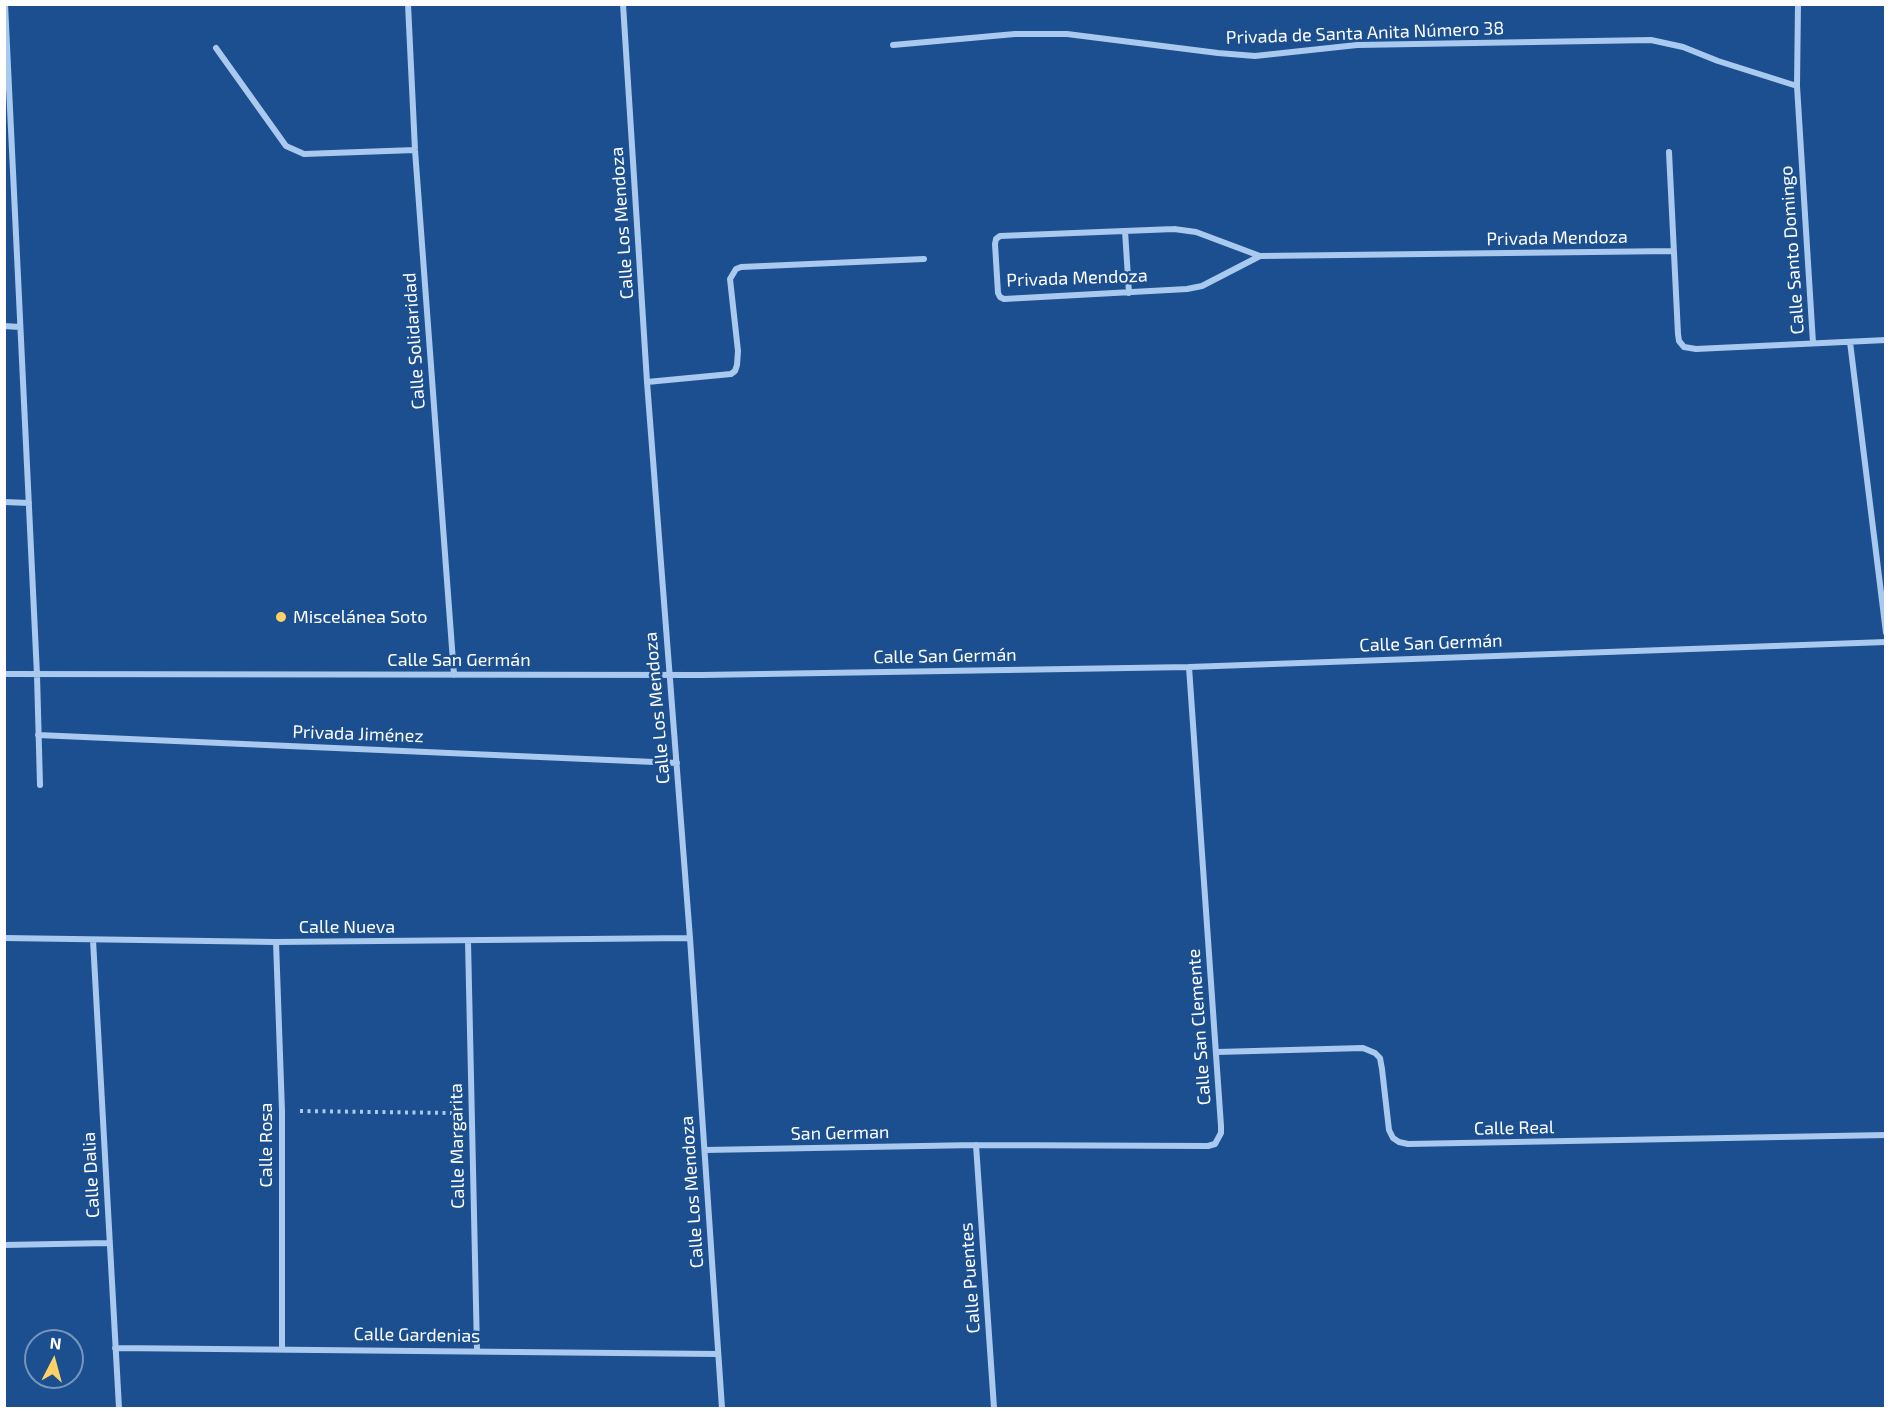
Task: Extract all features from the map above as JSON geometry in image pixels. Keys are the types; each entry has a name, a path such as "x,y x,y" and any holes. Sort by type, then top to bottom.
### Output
{"street":[{"path":"6,4 40,785"},
{"name":"Calle Solidaridad","path":"408,4 415,150 454,675"},
{"name":"Calle Los Mendoza","path":"623,4 647,382 690,938 722,1408"},
{"name":"Calle Santo Domingo","path":"1798,4 1797,86 1813,343 1886,340"},
{"name":"Privada de Santa Anita Número 38","path":"894,45 1015,34 1067,34 1255,56 1357,45 1651,40 1683,47 1718,62 1797,86"},
{"path":"216,48 286,146 304,154 415,150"},
{"path":"1669,152 1679,341 1684,346 1696,349 1813,343"},
{"name":"Privada Mendoza","path":"1260,256 1202,286 1187,289 1004,299 998,293 995,244 996,239 1000,236 1174,229 1196,232 1260,256 1674,251"},
{"path":"1125,231 1129,293"},
{"path":"647,382 731,374 735,371 738,351 730,279 736,269 924,259"},
{"path":"4,326 20,327"},
{"path":"1850,342 1886,633"},
{"path":"4,502 29,502"},
{"name":"Calle San Germán","path":"4,674 670,676 1189,667 1886,642"},
{"name":"Calle San Clemente","path":"976,1145 1208,1146 1215,1144 1221,1133 1189,667"},
{"name":"Privada Jiménez","path":"39,735 677,763"},
{"name":"Calle Nueva","path":"4,938 276,942 690,938"},
{"name":"Calle Dalia","path":"93,940 119,1408"},
{"name":"Calle Margarita","path":"468,941 477,1350"},
{"name":"Calle Rosa","path":"276,942 282,1111 282,1348"},
{"name":"Calle Real","path":"1217,1052 1363,1048 1375,1053 1380,1058 1389,1130 1393,1138 1408,1144 1886,1135"},
{"name":"San German","path":"705,1150 976,1145"},
{"name":"Calle Puentes","path":"976,1145 994,1408"},
{"path":"4,1245 109,1243"},
{"name":"Calle Gardenias","path":"115,1348 718,1354"}],"path":[{"path":"282,1111 472,1113"}],"place":[{"name":"Miscelánea Soto","path":"281,617"}]}
